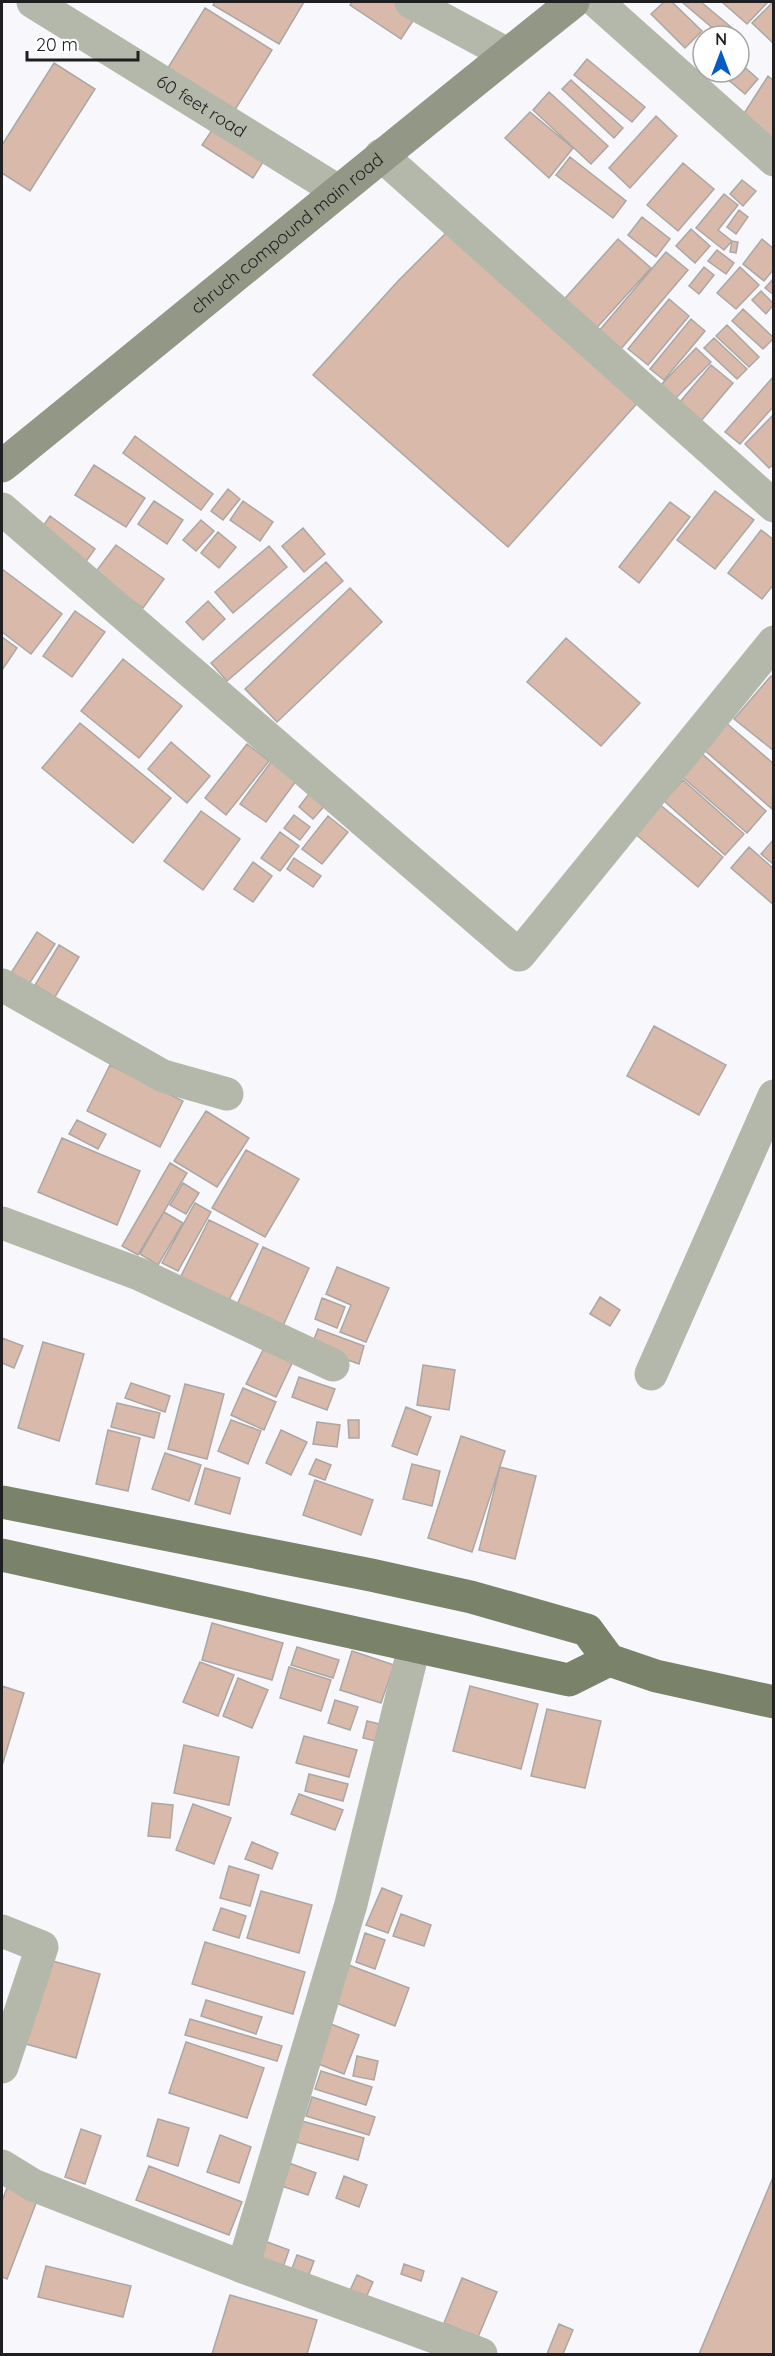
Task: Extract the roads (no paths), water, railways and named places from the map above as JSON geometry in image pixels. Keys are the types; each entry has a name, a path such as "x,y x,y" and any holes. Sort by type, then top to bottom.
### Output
{"main road":[{"name":"chruch compound main road","path":"2,466 381,155 573,2"},
{"path":"2,1502 471,1597 586,1630 609,1660 656,1676 774,1702"},
{"path":"2,1555 569,1680 609,1660"}],"street":[{"name":"60 feet road","path":"33,2 338,191"},
{"path":"411,2 507,54"},
{"path":"597,2 774,160"},
{"path":"381,155 774,506"},
{"path":"2,509 519,955 774,642"},
{"path":"2,985 163,1076 227,1094"},
{"path":"651,1374 774,1096"},
{"path":"2,1222 140,1274 333,1365"},
{"path":"243,2267 351,1904 414,1647"},
{"path":"2,1930 42,1947 2,2067"},
{"path":"2,2166 33,2186 481,2355"}]}
